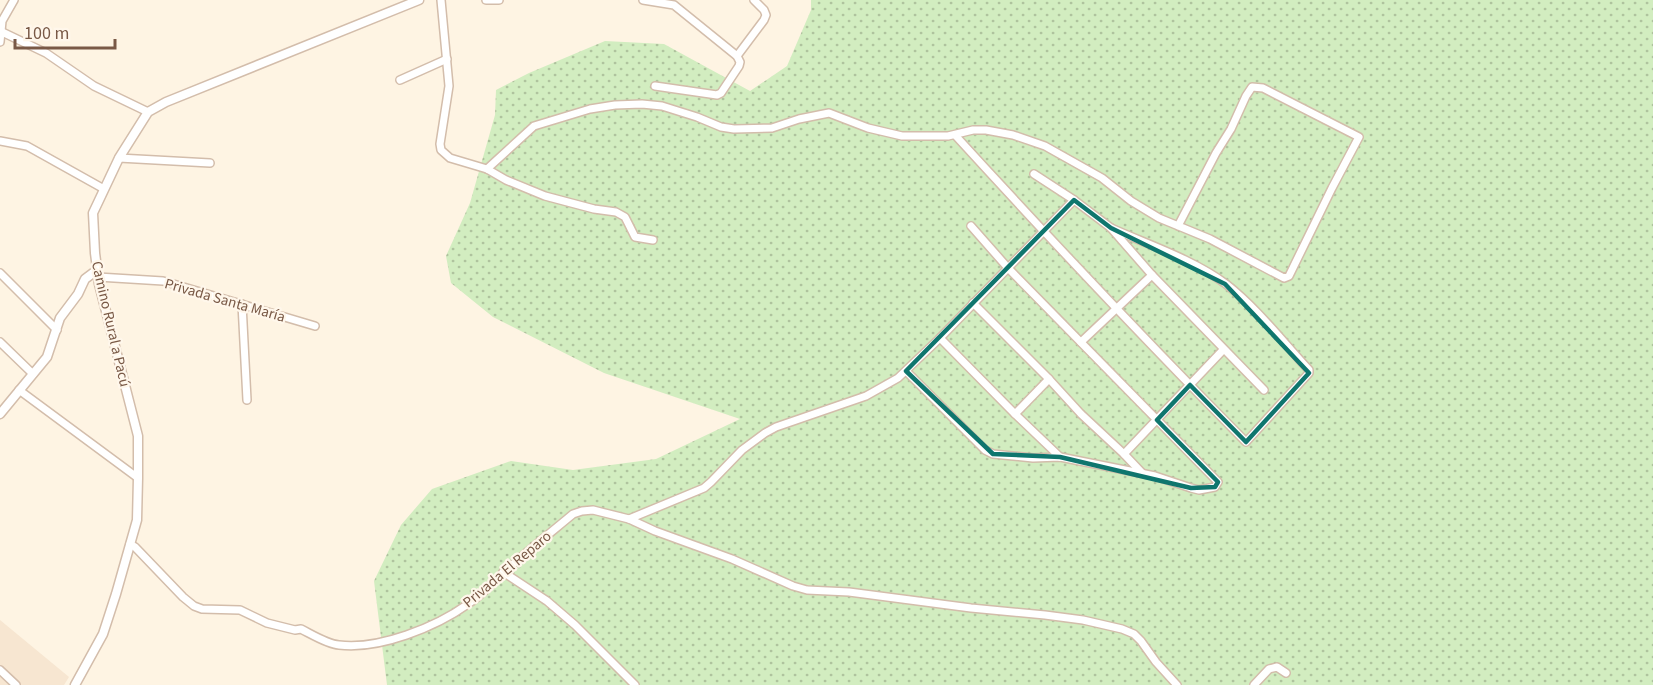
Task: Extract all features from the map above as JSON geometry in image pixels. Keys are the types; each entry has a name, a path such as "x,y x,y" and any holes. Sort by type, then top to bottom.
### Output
{"street":[{"path":"0,42 2,21 14,0"},
{"path":"0,31 46,53 94,86 148,112 166,102 418,0"},
{"path":"441,0 449,93 440,148 450,158 487,169 506,180 545,196 615,212 625,217 635,237 653,240"},
{"path":"486,0 497,0"},
{"path":"643,0 669,2 737,56 740,62 721,93 717,95 655,86"},
{"path":"737,56 766,15 754,0"},
{"path":"400,80 447,59"},
{"path":"487,169 534,126 590,109 615,105 642,104 666,107 721,127 734,129 772,128 799,119 829,113 888,134 955,135 973,130 986,130 1037,142 1091,171 1131,201 1159,218 1178,226 1210,239 1284,278 1289,276 1359,137 1263,88 1252,87 1178,226"},
{"name":"Camino Rural a Pacú","path":"75,685 103,634 136,520 138,478 138,436 98,273 93,213 119,158 148,112"},
{"path":"955,135 1044,232 1246,442 1309,373 1309,370 1249,304 1226,284 1195,266 1111,228"},
{"path":"0,141 27,146 104,189"},
{"path":"119,158 210,163"},
{"path":"1035,174 1111,228 1223,350 1264,390"},
{"path":"629,519 704,488 742,450 776,427 866,396 888,384 906,371 940,338 1074,200"},
{"path":"906,371 985,450 993,454 1033,458 1060,456 1142,474 1199,490 1215,487 1218,482 1008,268 971,226"},
{"path":"0,273 57,330"},
{"path":"1,410 47,357 60,318 86,279 98,273"},
{"name":"Privada Santa María","path":"98,273 162,281 315,326"},
{"path":"1081,342 1152,274"},
{"path":"974,303 1142,474"},
{"path":"242,304 247,400"},
{"path":"940,338 1060,456"},
{"path":"0,342 33,374"},
{"path":"1124,454 1223,350"},
{"path":"1015,414 1049,379"},
{"path":"19,390 138,478"},
{"name":"Privada El Reparo","path":"130,544 194,606 202,609 240,610 267,623 295,630 301,629 336,645 375,643 439,622 470,603 573,514 593,510 629,519 807,590 849,592 1045,615 1083,620 1122,629 1134,634 1141,641 1156,663 1177,685"},
{"path":"504,573 547,601 575,625 635,685"},
{"path":"1254,685 1269,669 1277,667 1286,673"},
{"path":"0,670 16,685"}],"highlighted area":[{"path":"1074,200 1111,228 1225,284 1309,373 1246,442 1190,385 1157,420 1218,482 1215,487 1191,488 1060,457 993,454 906,371"}],"shaded area":[{"path":"0,620 69,677 64,685 0,685"}],"green space":[{"path":"811,0 1653,0 1653,685 387,685 374,581 401,525 432,489 511,461 573,470 656,459 740,419 604,373 493,317 451,283 446,256 470,203 495,115 496,90 529,73 605,41 664,44 750,91 787,66 811,10"}]}
